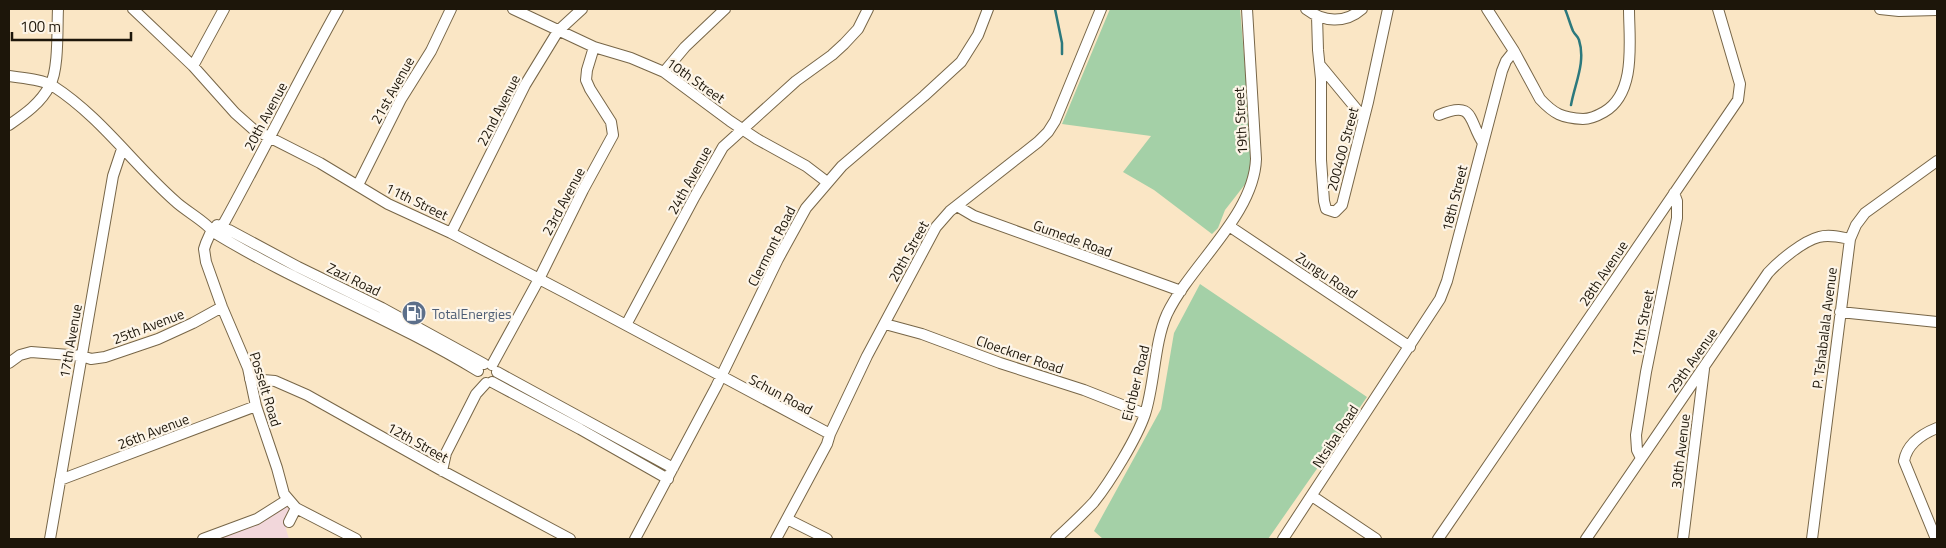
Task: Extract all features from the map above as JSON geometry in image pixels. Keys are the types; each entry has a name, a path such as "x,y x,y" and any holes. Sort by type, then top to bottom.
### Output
{"street":[{"path":"9,125 36,104 51,85 55,72 58,9"},
{"name":"11th Street","path":"132,9 193,66 241,119 270,139 320,163 388,204 451,233 721,376"},
{"path":"193,66 224,9"},
{"name":"20th Avenue","path":"215,228 270,139 311,57 338,9"},
{"name":"21st Avenue","path":"358,185 401,100 431,51 451,9"},
{"name":"10th Street","path":"513,9 594,47 631,58 664,72 742,129 806,166 827,182"},
{"name":"22nd Avenue","path":"451,233 516,101 558,31 582,9"},
{"path":"664,72 685,46 725,9"},
{"name":"24th Avenue","path":"626,325 718,154 729,140 796,81 844,44 858,29 868,9"},
{"name":"Clermont Road","path":"635,539 721,376 801,216 842,166 961,62 978,35 988,9"},
{"name":"20th Street","path":"776,539 827,444 862,364 928,239 944,218 957,206 1048,132 1055,121 1101,9"},
{"name":"19th Street","path":"1229,226 1251,188 1256,167 1247,9"},
{"path":"1306,9 1317,16 1330,20 1346,18 1362,9"},
{"name":"200400 Street","path":"1317,16 1323,196 1324,206 1329,211 1334,212 1342,204 1368,102 1388,9"},
{"path":"1487,9 1514,51 1540,99 1552,112 1574,118 1595,117 1609,109 1616,102 1626,81 1629,9"},
{"name":"28th Avenue","path":"1438,539 1740,96 1738,76 1718,9"},
{"path":"1880,9 1899,11 1937,10"},
{"name":"23rd Avenue","path":"442,471 446,453 476,394 539,279 613,135 611,122 586,80 594,47"},
{"name":"18th Street","path":"1410,347 1443,292 1504,65 1514,51"},
{"path":"1319,64 1363,117"},
{"name":"Zazi Road","path":"9,76 51,85 100,123 122,149 175,202 195,218 215,228 293,276 408,332 673,468"},
{"path":"1439,115 1453,109 1467,112 1483,143"},
{"name":"17th Avenue","path":"50,539 113,176 122,149"},
{"name":"P. Tshabalala Avenue","path":"1812,539 1850,239 1856,225 1865,212 1937,161"},
{"name":"17th Street","path":"1641,458 1637,450 1636,435 1646,372 1677,218 1677,201 1674,193"},
{"name":"Gumede Road","path":"957,206 974,216 1182,291"},
{"name":"Eichber Road","path":"1056,539 1101,492 1131,444 1145,414 1164,323 1170,308 1207,253 1229,226"},
{"name":"Zungu Road","path":"1229,226 1410,347"},
{"name":"Posselt Road","path":"215,228 206,243 205,256 210,277 248,368 256,406 287,500"},
{"name":"29th Avenue","path":"1586,539 1760,284 1777,264 1807,242 1819,237 1830,236 1850,239"},
{"name":"25th Avenue","path":"9,362 26,352 82,356 91,359 104,357 158,339 194,323 222,307"},
{"path":"1840,312 1937,322"},
{"name":"Cloeckner Road","path":"884,324 922,334 1016,369 1084,390 1145,414"},
{"name":"Ntsiba Road","path":"1283,539 1410,347"},
{"name":"30th Avenue","path":"1683,539 1705,366"},
{"name":"Zazi Road","path":"487,374 668,479"},
{"name":"Schun Road","path":"721,376 830,434"},
{"name":"12th Street","path":"250,379 275,381 307,395 442,471 570,539"},
{"name":"26th Avenue","path":"60,480 256,406"},
{"path":"1936,539 1904,461 1907,451 1914,442 1927,432 1937,428"},
{"path":"1312,496 1376,539"},
{"path":"203,539 257,519 287,500 296,508 356,539"},
{"path":"289,522 296,508"},
{"path":"787,518 827,539"}],"shaded area":[{"path":"287,501 296,508 286,529 289,539 204,539"}],"green space":[{"path":"1110,9 1240,9 1250,125 1250,178 1225,210 1218,228 1212,234 1154,190 1123,172 1151,136 1062,124"},
{"path":"1200,284 1367,397 1268,539 1103,539 1094,531 1161,409 1174,333"}],"waterway":[{"path":"1055,9 1062,43 1062,54"},
{"path":"1565,9 1573,31 1579,39 1581,48 1581,64 1571,105"}],"place":[{"name":"TotalEnergies","path":"414,313"}]}
